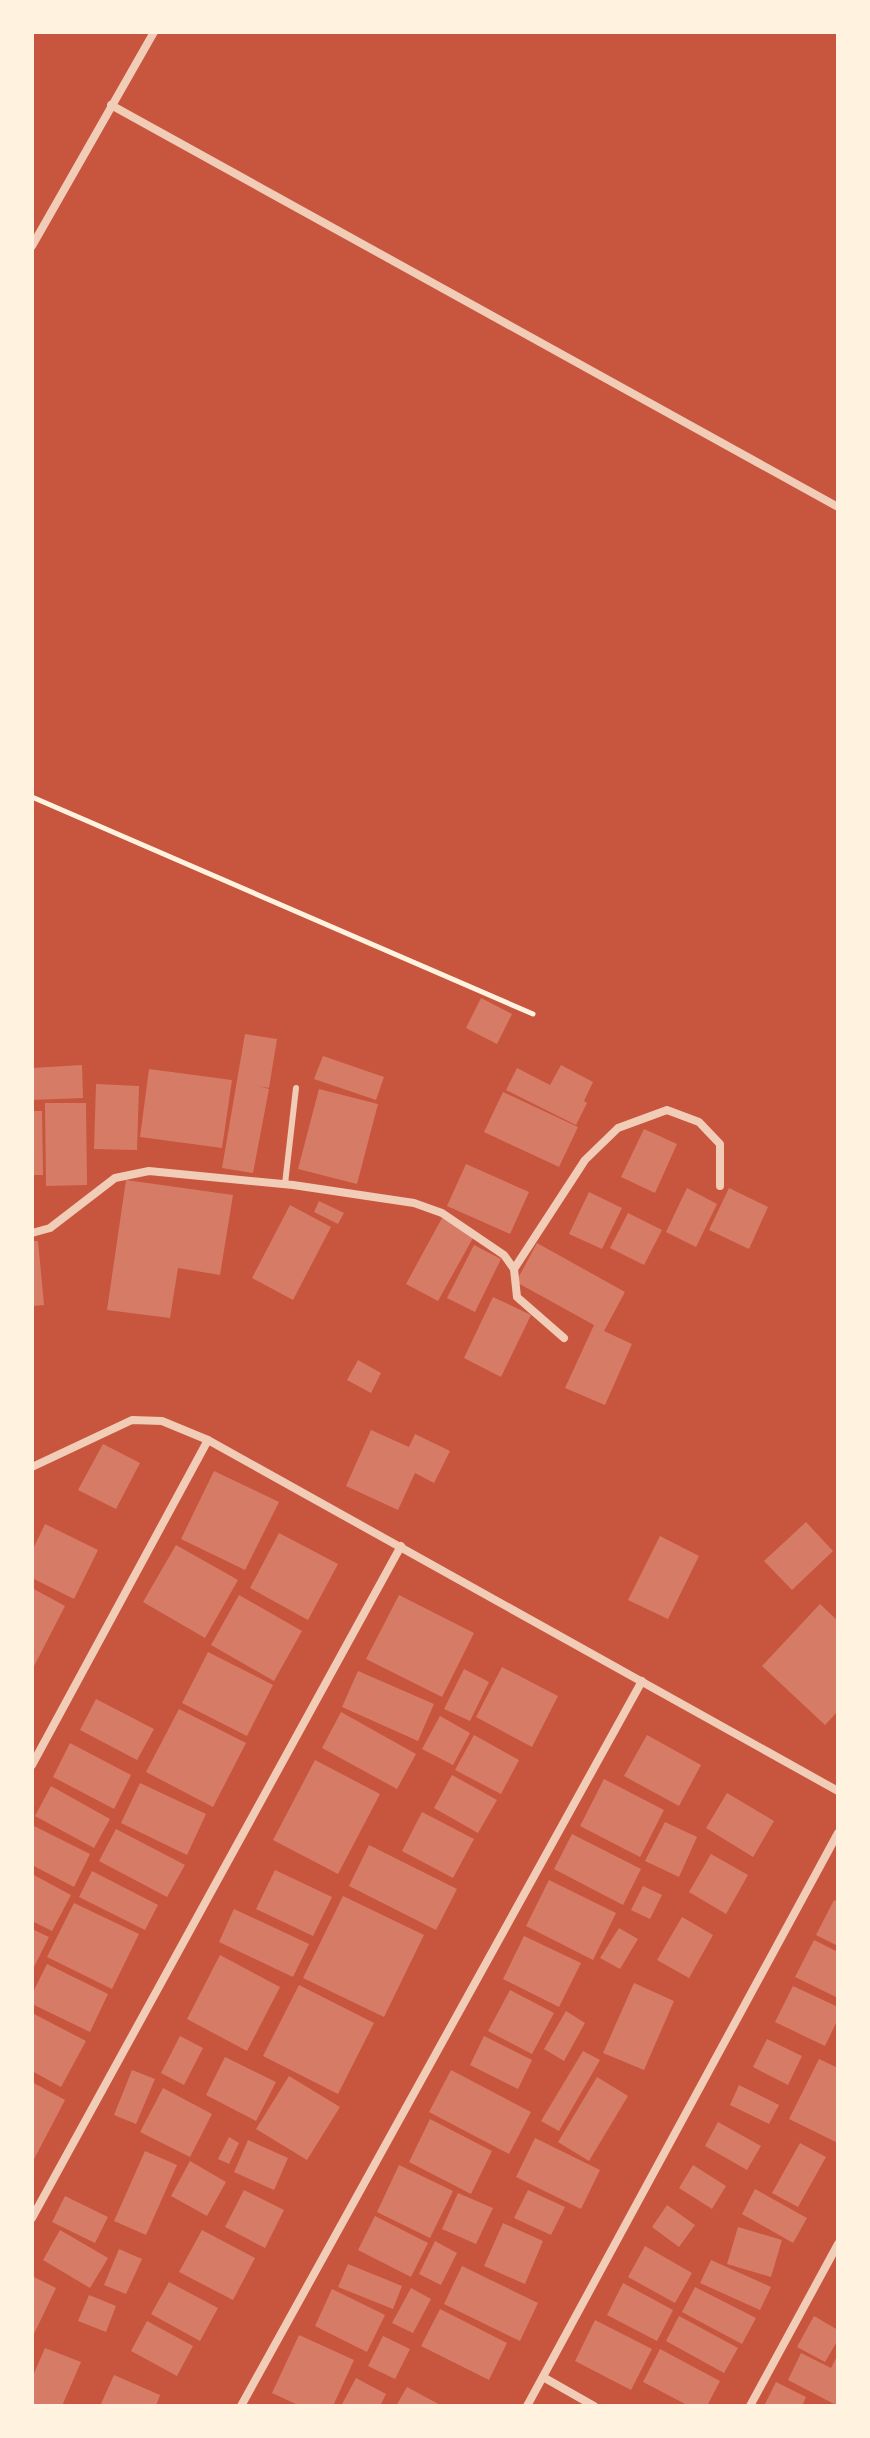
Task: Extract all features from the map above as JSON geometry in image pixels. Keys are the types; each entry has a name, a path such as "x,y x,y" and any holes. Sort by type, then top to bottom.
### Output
{"street":[{"path":"32,246 154,32"},
{"path":"111,105 838,507"},
{"path":"514,1269 585,1160 618,1128 633,1121 667,1110 699,1122 720,1144 720,1186"},
{"path":"32,1233 50,1228 115,1178 149,1171 285,1184 414,1203 442,1213 504,1255 514,1269 517,1297 564,1338"},
{"path":"32,1467 132,1420 162,1421 208,1440 838,1791"},
{"path":"32,1765 208,1440"},
{"path":"32,2218 401,1546"},
{"path":"241,2406 642,1681"},
{"path":"527,2406 838,1833"},
{"path":"750,2406 838,2244"},
{"path":"543,2377 594,2406"}],"lane":[{"path":"285,1184 296,1088"}],"path":[{"path":"32,797 533,1014"}],"building":[{"path":"481,998 512,1014 497,1044 466,1028"},
{"path":"245,1034 277,1039 269,1088 258,1086 269,1089 253,1173 222,1168"},
{"path":"323,1056 384,1077 376,1100 314,1079"},
{"path":"82,1065 83,1098 32,1100 32,1068"},
{"path":"561,1065 593,1082 576,1125 506,1090 517,1068 550,1085"},
{"path":"149,1069 232,1080 222,1148 140,1137"},
{"path":"96,1084 139,1086 137,1150 94,1149"},
{"path":"319,1089 378,1104 357,1184 298,1169"},
{"path":"503,1092 578,1127 559,1167 484,1132"},
{"path":"45,1103 86,1103 87,1185 46,1186"},
{"path":"32,1111 42,1111 43,1175 32,1175"},
{"path":"644,1129 677,1144 655,1193 621,1177"},
{"path":"466,1164 529,1192 510,1234 447,1206"},
{"path":"126,1180 233,1195 220,1275 178,1268 170,1318 107,1310"},
{"path":"687,1188 717,1204 696,1247 666,1232"},
{"path":"729,1188 768,1207 749,1249 709,1230"},
{"path":"589,1192 622,1208 602,1249 569,1234"},
{"path":"319,1201 344,1213 338,1224 314,1212"},
{"path":"290,1205 331,1227 293,1300 252,1278"},
{"path":"628,1213 662,1230 644,1265 610,1248"},
{"path":"442,1218 474,1236 438,1301 406,1284"},
{"path":"32,1241 38,1241 44,1305 32,1306"},
{"path":"537,1243 625,1292 604,1331 632,1344 605,1405 565,1388 594,1325 516,1282"},
{"path":"474,1245 501,1259 475,1312 447,1298"},
{"path":"493,1297 531,1315 501,1377 464,1358"},
{"path":"358,1360 381,1373 371,1393 347,1380"},
{"path":"371,1430 409,1447 415,1434 450,1451 434,1483 415,1473 398,1510 346,1486"},
{"path":"103,1444 140,1463 116,1509 78,1490"},
{"path":"214,1471 279,1502 245,1570 181,1539"},
{"path":"806,1522 833,1551 792,1590 764,1561"},
{"path":"45,1524 98,1550 74,1599 32,1578 32,1551"},
{"path":"279,1533 338,1564 308,1620 250,1588"},
{"path":"660,1536 699,1556 668,1619 628,1600"},
{"path":"176,1545 238,1580 205,1638 143,1602"},
{"path":"32,1588 65,1606 32,1670"},
{"path":"239,1595 302,1631 274,1681 211,1645"},
{"path":"399,1595 474,1633 442,1697 366,1659"},
{"path":"820,1604 838,1621 838,1711 825,1725 762,1666"},
{"path":"208,1652 273,1685 247,1736 182,1703"},
{"path":"502,1667 558,1696 532,1747 476,1717"},
{"path":"464,1669 489,1682 470,1721 444,1709"},
{"path":"358,1671 434,1704 418,1741 342,1707"},
{"path":"96,1699 154,1729 137,1760 80,1730"},
{"path":"179,1709 246,1743 213,1807 146,1772"},
{"path":"341,1712 416,1754 397,1789 322,1748"},
{"path":"440,1716 470,1733 453,1765 422,1749"},
{"path":"474,1735 519,1760 501,1794 455,1770"},
{"path":"647,1735 701,1765 679,1806 624,1776"},
{"path":"70,1743 131,1775 114,1809 53,1777"},
{"path":"315,1760 380,1794 338,1874 273,1840"},
{"path":"452,1775 497,1800 478,1833 434,1808"},
{"path":"604,1779 664,1810 640,1857 580,1826"},
{"path":"140,1783 206,1814 187,1855 121,1823"},
{"path":"51,1786 110,1819 94,1848 35,1816"},
{"path":"727,1793 774,1821 753,1857 706,1828"},
{"path":"422,1812 474,1839 453,1878 402,1851"},
{"path":"665,1822 697,1837 679,1877 645,1861"},
{"path":"32,1825 90,1854 74,1887 32,1865"},
{"path":"116,1829 185,1865 167,1897 99,1861"},
{"path":"572,1834 641,1869 623,1905 554,1869"},
{"path":"369,1845 457,1889 436,1930 349,1886"},
{"path":"711,1854 748,1875 726,1914 689,1892"},
{"path":"275,1870 332,1897 313,1936 256,1909"},
{"path":"92,1871 158,1905 145,1930 79,1897"},
{"path":"32,1874 71,1895 52,1931 32,1921"},
{"path":"549,1880 616,1913 593,1960 526,1926"},
{"path":"643,1886 662,1895 650,1919 631,1910"},
{"path":"343,1896 424,1935 384,2017 303,1978"},
{"path":"834,1900 838,1902 838,1946 816,1935"},
{"path":"74,1903 139,1934 112,1989 47,1957"},
{"path":"234,1909 309,1944 293,1977 219,1942"},
{"path":"682,1917 713,1935 689,1978 657,1960"},
{"path":"619,1928 638,1939 620,1969 600,1958"},
{"path":"32,1929 49,1937 32,1971"},
{"path":"524,1936 581,1963 559,2007 503,1979"},
{"path":"814,1940 838,1952 838,1998 795,1977"},
{"path":"220,1955 280,1987 247,2051 187,2019"},
{"path":"47,1964 108,1994 90,2032 32,2004 32,1994"},
{"path":"634,1983 674,2001 644,2070 603,2053"},
{"path":"299,1985 374,2023 338,2094 263,2056"},
{"path":"793,1986 838,2007 838,2019 825,2046 775,2022"},
{"path":"510,1990 554,2013 532,2054 488,2031"},
{"path":"566,2011 585,2023 564,2061 544,2049"},
{"path":"32,2013 86,2041 61,2087 32,2071"},
{"path":"180,2036 203,2048 184,2085 161,2073"},
{"path":"484,2036 532,2060 518,2089 470,2065"},
{"path":"767,2039 802,2056 788,2085 753,2067"},
{"path":"583,2051 600,2060 559,2131 541,2121"},
{"path":"225,2057 276,2082 256,2121 206,2095"},
{"path":"819,2059 838,2068 838,2143 789,2119"},
{"path":"132,2070 155,2079 136,2124 114,2115"},
{"path":"451,2070 531,2112 509,2154 429,2112"},
{"path":"289,2076 340,2107 307,2160 256,2129"},
{"path":"597,2077 628,2096 589,2161 558,2142"},
{"path":"32,2082 65,2100 32,2163"},
{"path":"739,2085 779,2105 769,2124 730,2105"},
{"path":"163,2088 212,2114 190,2157 140,2132"},
{"path":"430,2119 492,2151 471,2194 409,2162"},
{"path":"718,2122 761,2146 747,2170 705,2146"},
{"path":"229,2137 239,2143 229,2164 218,2159"},
{"path":"535,2138 600,2170 581,2209 516,2177"},
{"path":"248,2140 288,2158 274,2190 234,2172"},
{"path":"800,2143 826,2157 798,2207 772,2193"},
{"path":"145,2151 177,2165 146,2235 114,2221"},
{"path":"190,2161 226,2182 207,2216 171,2196"},
{"path":"399,2165 453,2191 430,2238 377,2212"},
{"path":"693,2165 726,2186 712,2209 679,2188"},
{"path":"755,2189 807,2218 793,2243 742,2214"},
{"path":"244,2190 284,2210 265,2248 225,2227"},
{"path":"528,2190 565,2207 551,2235 514,2218"},
{"path":"458,2193 493,2208 476,2244 442,2229"},
{"path":"65,2196 108,2217 95,2243 52,2222"},
{"path":"667,2205 695,2225 679,2247 652,2227"},
{"path":"375,2216 428,2243 411,2277 358,2250"},
{"path":"503,2223 543,2241 525,2284 484,2266"},
{"path":"738,2227 782,2240 771,2277 727,2264"},
{"path":"60,2230 108,2258 90,2288 43,2260"},
{"path":"202,2230 255,2258 233,2300 179,2272"},
{"path":"435,2241 457,2253 441,2285 419,2274"},
{"path":"645,2246 692,2273 675,2303 628,2277"},
{"path":"119,2249 142,2259 126,2294 104,2285"},
{"path":"711,2260 771,2287 760,2310 700,2283"},
{"path":"348,2264 402,2286 393,2309 338,2287"},
{"path":"462,2266 538,2303 520,2341 444,2304"},
{"path":"32,2276 56,2288 32,2338"},
{"path":"169,2282 218,2308 200,2341 151,2314"},
{"path":"623,2283 673,2310 657,2341 607,2315"},
{"path":"695,2287 756,2318 742,2344 682,2312"},
{"path":"411,2288 431,2299 413,2333 392,2323"},
{"path":"332,2289 385,2315 367,2352 315,2326"},
{"path":"89,2295 116,2306 106,2332 78,2321"},
{"path":"440,2309 507,2343 489,2380 421,2346"},
{"path":"679,2316 738,2348 724,2373 666,2341"},
{"path":"814,2316 838,2330 838,2340 825,2362 797,2347"},
{"path":"595,2320 652,2349 631,2390 575,2361"},
{"path":"147,2321 193,2346 177,2376 131,2351"},
{"path":"299,2335 354,2360 333,2406 300,2406 272,2393"},
{"path":"383,2336 410,2349 395,2379 368,2366"},
{"path":"45,2348 81,2362 62,2406 32,2406 32,2378"},
{"path":"660,2349 720,2381 707,2406 689,2406 643,2382"},
{"path":"801,2353 831,2368 838,2354 838,2406 788,2380"},
{"path":"114,2375 160,2395 156,2406 100,2406"},
{"path":"356,2378 386,2394 380,2406 341,2406"},
{"path":"776,2382 806,2397 802,2406 764,2406"},
{"path":"407,2387 442,2406 396,2406"}]}
